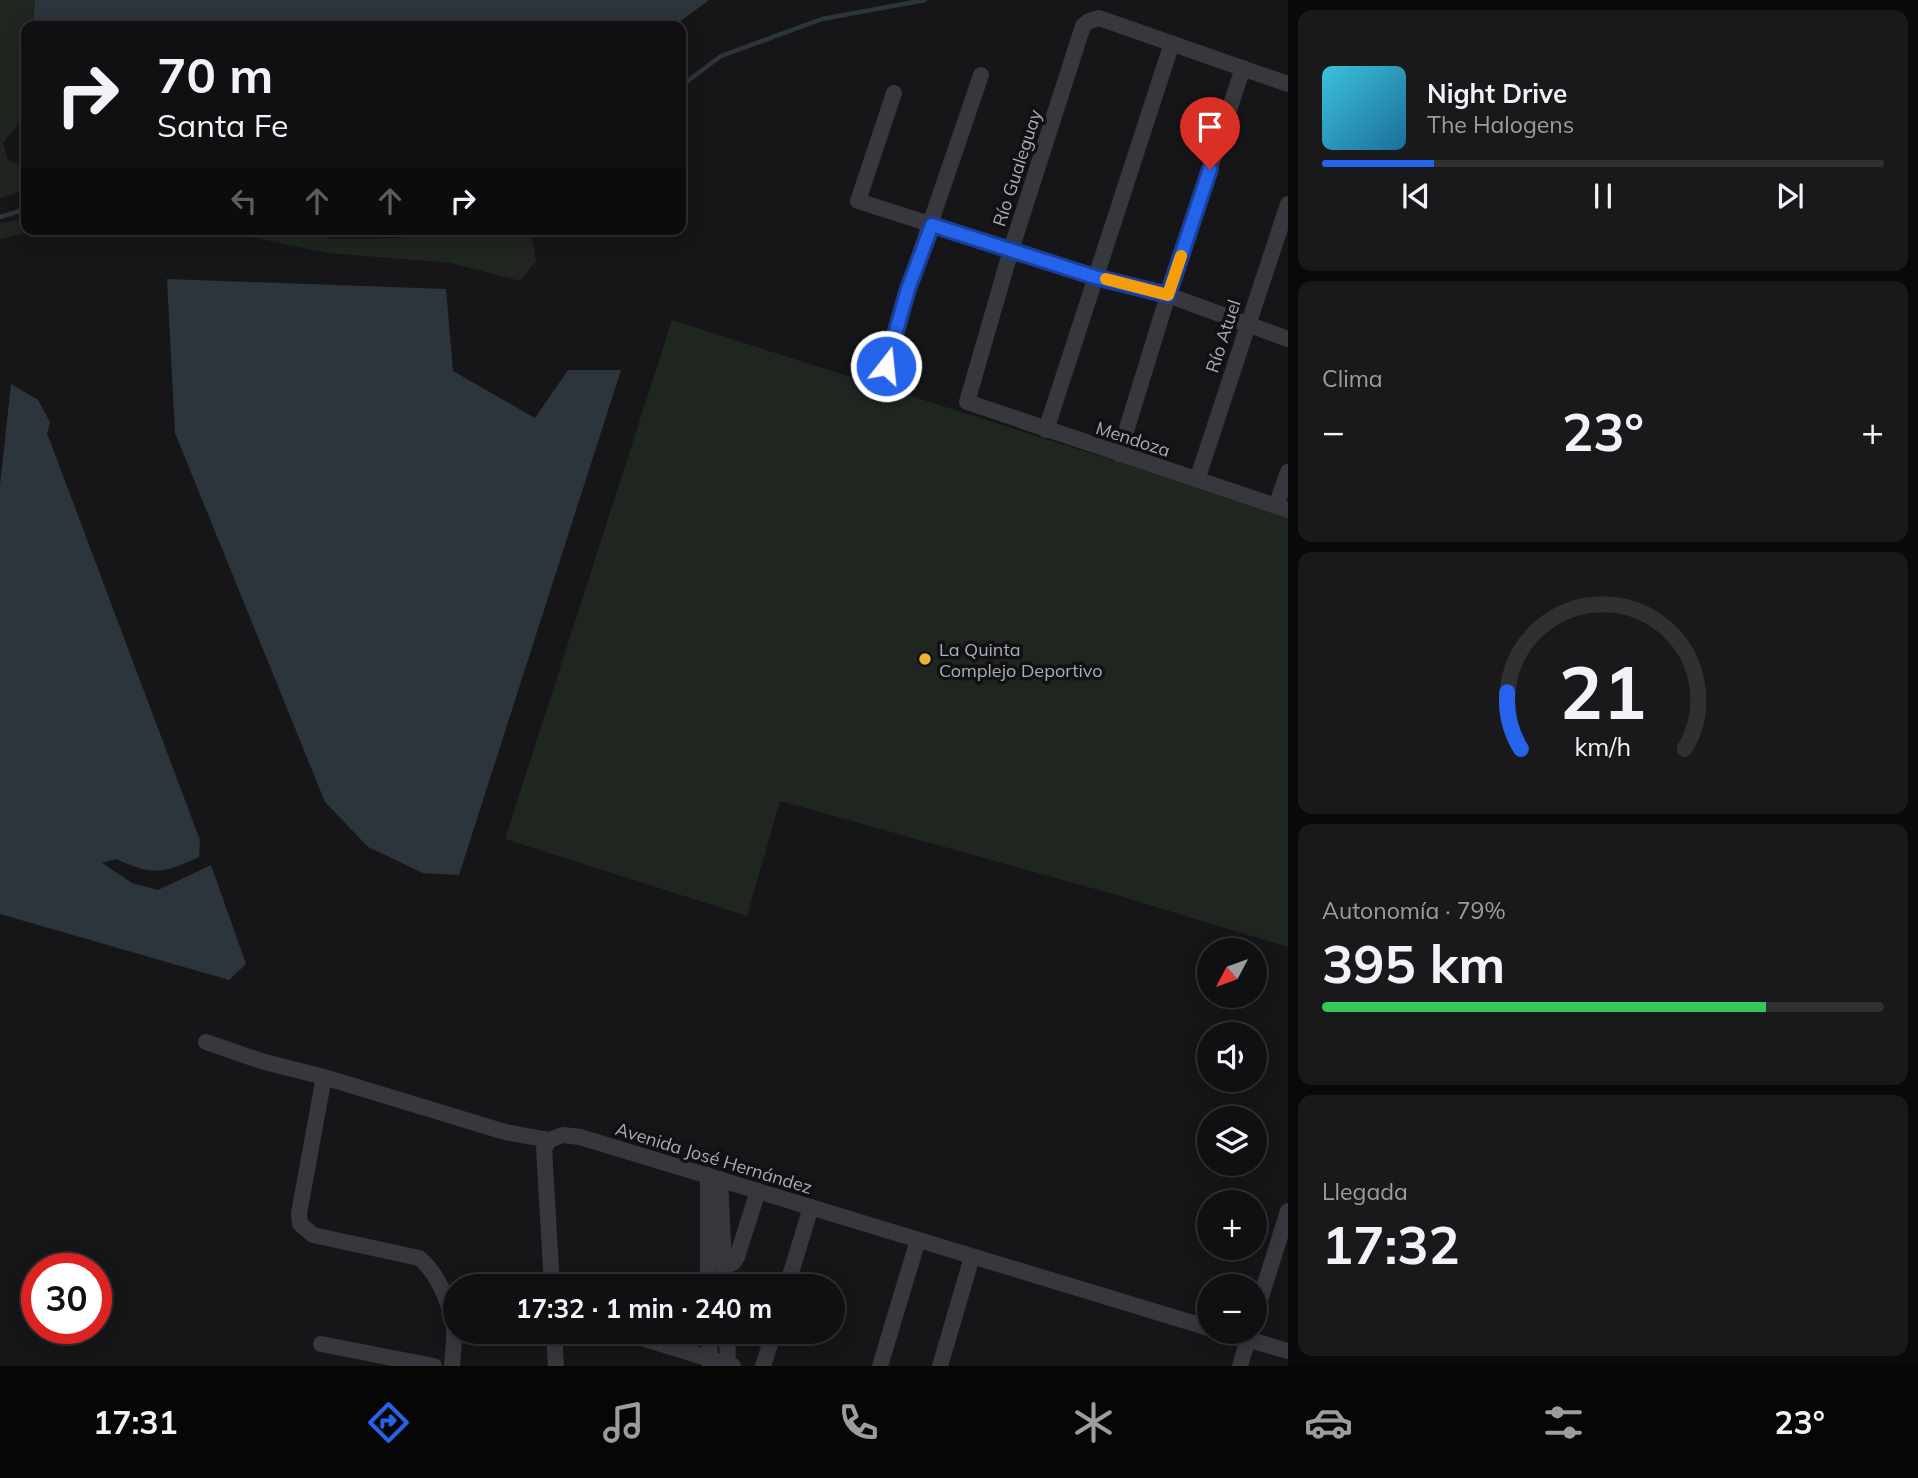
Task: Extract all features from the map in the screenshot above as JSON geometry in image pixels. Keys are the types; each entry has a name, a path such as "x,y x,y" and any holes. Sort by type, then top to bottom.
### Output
{"street":[{"name":"Río Gualeguay","path":"967,402 1011,250 1083,26 1099,18 1172,43"},
{"path":"1046,430 1172,43 1288,84"},
{"path":"1119,454 1243,68"},
{"path":"886,366 908,289 981,75"},
{"path":"894,93 858,201 1095,277 1168,295 1288,339"},
{"name":"Río Atuel","path":"1197,480 1288,204"},
{"name":"Mendoza","path":"967,402 1282,508"},
{"path":"1282,508 1288,471"},
{"name":"Avenida José Hernández","path":"206,1042 505,1132 549,1140 563,1135 580,1137 1197,1324"},
{"path":"324,1077 299,1213 300,1224 313,1235 419,1258 428,1265 451,1314 454,1329 452,1366"},
{"path":"549,1140 544,1149 551,1274"},
{"path":"714,1177 724,1274"},
{"path":"709,1274 714,1177"},
{"path":"724,1266 733,1263 737,1257 758,1191"},
{"path":"791,1274 811,1207"},
{"path":"1267,1278 1288,1211"},
{"path":"880,1366 918,1240"},
{"path":"940,1366 972,1257"},
{"path":"321,1343 434,1366"},
{"path":"1267,1343 1288,1351"},
{"path":"555,1344 556,1366"},
{"path":"656,1344 710,1363 730,1366 728,1344"},
{"path":"709,1344 710,1363"},
{"path":"763,1366 770,1344"},
{"path":"1240,1366 1247,1344"}],"shaded area":[{"path":"0,0 35,0 33,21 21,21 21,120 3,143 8,160 21,166 21,192 0,198"},
{"path":"35,0 709,0 681,21 33,21"},
{"path":"21,220 21,234 0,239 0,223"},
{"path":"240,235 317,235 334,239 399,238 412,235 524,235 532,238 536,261 520,281 451,263 328,253"},
{"path":"167,279 446,289 453,371 535,418 568,370 621,370 459,875 423,873 368,847 325,802 175,433"},
{"name":"La Quinta Complejo Deportivo","path":"672,320 1288,516 1288,947 1267,941 1267,938 1258,938 1120,896 780,801 747,916 505,839"},
{"path":"11,384 38,400 50,422 47,433 200,840 199,857 166,870 149,870 116,859 102,863 132,883 158,890 211,865 246,964 229,980 0,914 0,485"}],"waterway":[{"path":"686,82 721,56 822,19 925,0"},
{"path":"0,217 21,211"}],"slow traffic":[{"path":"1106,279 1168,295 1181,256"}],"place":[{"name":"La Quinta Complejo Deportivo","path":"925,659"}],"route":[{"path":"886,366 908,289 932,225 1095,277 1168,295 1210,169"}]}
